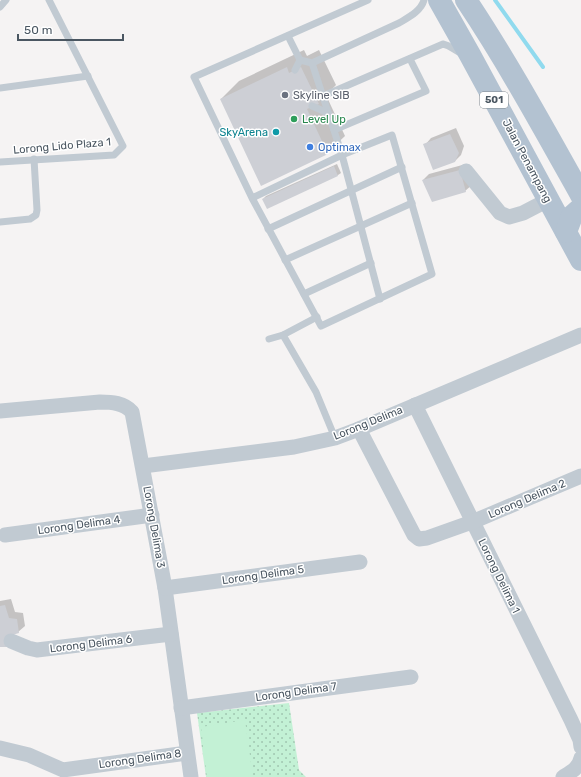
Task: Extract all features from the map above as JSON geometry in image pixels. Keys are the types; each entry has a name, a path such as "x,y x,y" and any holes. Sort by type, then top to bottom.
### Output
{"main road":[{"name":"Jalan Penampang","path":"438,0 470,55 581,260"},
{"name":"501","path":"466,0 521,86 581,195"},
{"path":"566,232 572,216 581,208"}],"street":[{"path":"466,171 500,213 509,217 523,213 548,200"},
{"name":"Lorong Delima","path":"143,466 294,448 335,438 581,335"},
{"name":"Lorong Delima 3","path":"0,411 112,402 127,407 132,412 165,588 191,777"},
{"name":"Lorong Delima 1","path":"416,405 472,522 571,720 580,740 581,747"},
{"name":"Lorong Delima 2","path":"359,429 414,535 419,539 427,538 472,522 581,476"},
{"name":"Lorong Delima 4","path":"5,535 152,515"},
{"name":"Lorong Delima 5","path":"165,588 360,562"},
{"name":"Lorong Delima 6","path":"11,641 37,650 171,634"},
{"name":"Lorong Delima 7","path":"181,708 411,677"},
{"name":"Lorong Delima 8","path":"0,748 29,756 63,770 187,753"},
{"path":"563,777 576,769 581,758"}],"lane":[{"path":"0,7 6,0"},
{"path":"0,88 88,76 49,0"},
{"path":"252,198 342,155 392,135 432,274 322,326 252,198 194,77 368,0"},
{"path":"288,36 300,60 312,63 410,17 422,6 424,0"},
{"path":"323,96 443,44 451,46 456,52 470,55"},
{"path":"334,130 426,91 410,59"},
{"path":"295,70 300,60"},
{"path":"312,63 342,155 380,299"},
{"name":"Lorong Lido Plaza 1","path":"0,162 114,155 123,146 88,76"},
{"path":"312,106 328,113"},
{"path":"0,222 30,220 36,215 34,160"},
{"path":"268,228 402,167"},
{"path":"285,260 412,203"},
{"path":"304,294 371,263"},
{"path":"269,339 283,335 317,317"},
{"path":"283,335 316,392 335,438"}],"green space":[{"path":"289,703 299,770 306,777 206,777 197,713"},
{"path":"245,720 253,777 207,777 201,727"}],"building":[{"name":"SkyArena","path":"287,67 289,73 301,67 319,104 307,109 328,154 261,186 220,99"},
{"path":"450,134 459,153 455,162 433,170 423,144"},
{"path":"334,166 338,176 267,209 262,199"},
{"path":"460,170 466,192 432,202 422,180"},
{"path":"5,605 9,618 17,619 19,633 5,637 7,647 0,647 0,606"}],"waterway":[{"path":"495,0 543,67"}],"place":[{"name":"Skyline SIB","path":"285,95"},
{"name":"Level Up","path":"294,119"},
{"name":"SkyArena","path":"276,132"},
{"name":"Optimax","path":"310,147"}]}
